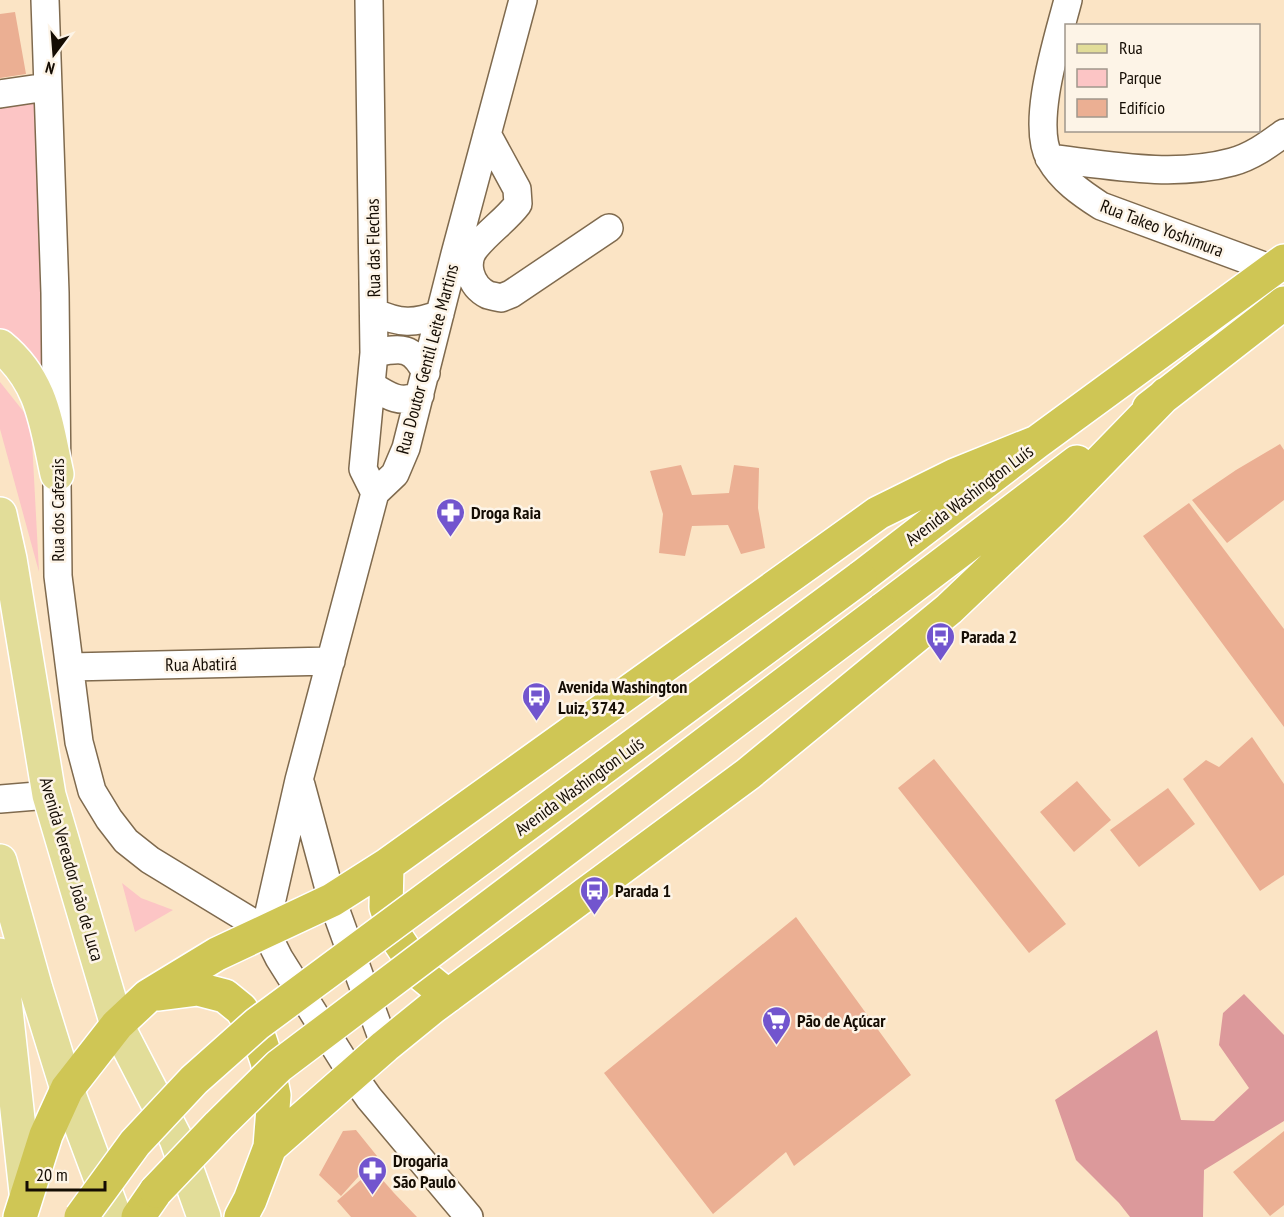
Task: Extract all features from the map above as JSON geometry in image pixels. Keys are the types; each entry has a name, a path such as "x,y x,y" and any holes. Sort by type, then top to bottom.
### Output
{"highway":[{"name":"Avenida Washington Luís","path":"81,1217 135,1143 194,1080 257,1024 860,579 1037,442 1278,265"},
{"path":"138,1217 156,1191 279,1066 1284,303"},
{"path":"270,1147 385,1046 448,996 748,774 949,609 1055,508 1166,394"},
{"path":"25,1209 45,1135 67,1089 117,1025 148,996 217,954 332,900 387,865 878,513 955,475 1037,442"},
{"path":"387,865 386,907 396,937 421,974 448,996"},
{"path":"148,996 198,989 225,996 241,1008 258,1034 267,1061 274,1095 270,1147 250,1200 241,1217"}],"main road":[{"path":"0,346 16,359 40,399 57,474"},
{"name":"Avenida Vereador João de Luca","path":"0,514 10,559 48,795 117,1025 176,1139 204,1217"},
{"path":"0,861 67,1089 115,1217"},
{"path":"0,955 25,1209"}],"street":[{"name":"Rua dos Cafezais","path":"45,0 56,293 58,576 79,742 92,791 126,841 150,860 265,930"},
{"name":"Rua das Flechas","path":"369,0 374,353 363,469 375,493"},
{"name":"Rua Doutor Gentil Leite Martins","path":"265,930 299,780 375,493 395,474 406,448 523,0"},
{"name":"Rua Takeo Yoshimura","path":"1068,0 1042,125 1049,158 1070,184 1101,206 1278,265"},
{"path":"0,94 47,87"},
{"path":"1049,158 1115,166 1179,170 1206,168 1234,162 1256,152 1284,133"},
{"path":"487,134 517,189 518,204 508,217 475,248 470,258 469,270 472,280 486,294 501,298 511,294 609,228"},
{"path":"374,312 398,322 422,321 440,314"},
{"path":"371,386 394,399 412,399 423,384 419,358 410,351 395,349 374,353"},
{"name":"Rua Abatirá","path":"70,667 331,661"},
{"path":"299,780 332,900 385,1046"},
{"path":"0,799 48,795"},
{"path":"265,930 279,958 369,1098 469,1217"}],"green space":[{"path":"37,91 46,385 0,338 0,98"},
{"path":"0,382 31,421 39,572 0,429"},
{"path":"122,883 141,898 173,910 135,932"}],"shaded area":[{"path":"1244,994 1284,1035 1284,1121 1204,1170 1203,1217 1130,1217 1076,1160 1055,1100 1157,1030 1181,1120 1214,1121 1249,1088 1219,1045 1223,1013"}],"building":[{"path":"15,12 26,74 0,78 0,14"},
{"path":"1280,444 1284,450 1284,500 1227,543 1192,500"},
{"path":"681,465 692,495 729,493 734,465 759,468 758,508 765,548 741,554 728,525 692,526 685,556 659,553 663,514 650,471"},
{"path":"1189,503 1284,629 1284,727 1143,536"},
{"path":"1252,737 1284,784 1284,875 1260,891 1183,779 1206,760 1219,767"},
{"path":"934,759 1066,924 1029,953 898,788"},
{"path":"1077,781 1111,820 1074,852 1040,812"},
{"path":"1168,788 1195,824 1139,867 1110,830"},
{"path":"796,917 911,1075 794,1166 786,1152 713,1214 604,1073"},
{"path":"356,1130 377,1156 341,1196 319,1175 343,1131"},
{"path":"1284,1131 1284,1205 1270,1216 1233,1172"},
{"path":"373,1169 417,1217 351,1217 337,1201"}],"place":[{"name":"Droga Raia","path":"450,538"},
{"name":"Parada 2","path":"940,662"},
{"name":"Avenida Washington Luiz, 3742","path":"537,722"},
{"name":"Parada 1","path":"594,916"},
{"name":"Pão de Açúcar","path":"776,1046"},
{"name":"Drogaria São Paulo","path":"372,1196"}]}
